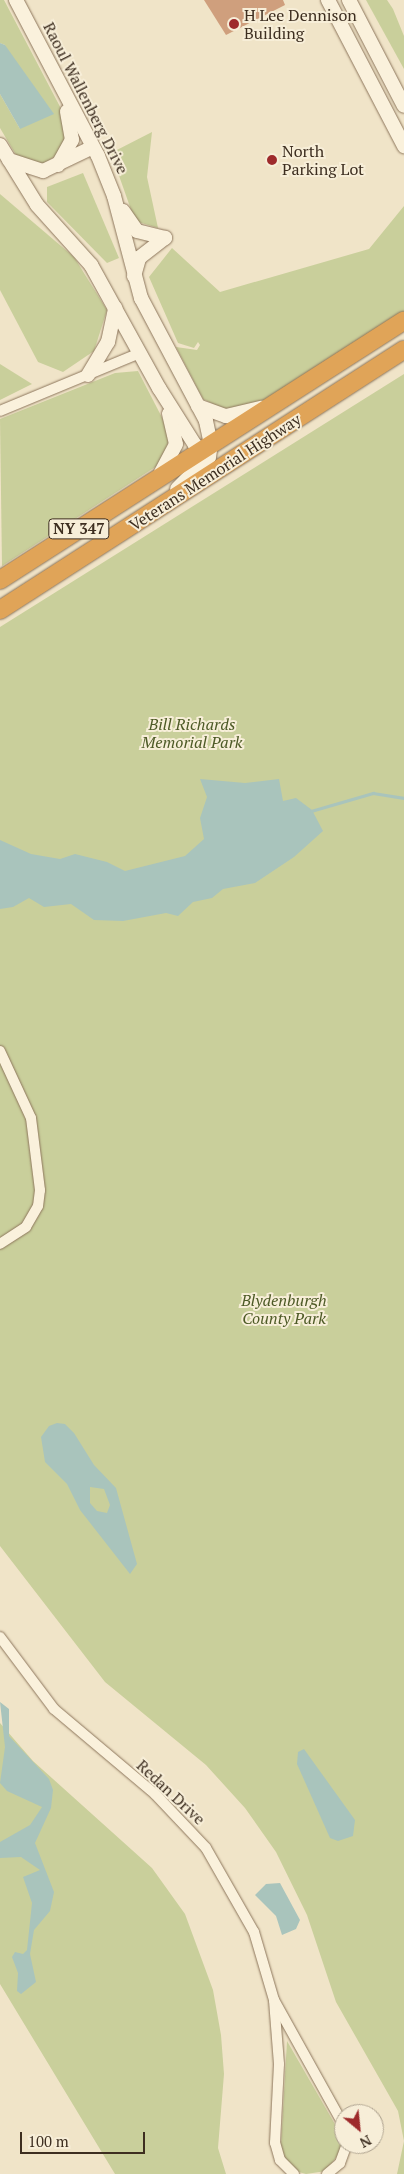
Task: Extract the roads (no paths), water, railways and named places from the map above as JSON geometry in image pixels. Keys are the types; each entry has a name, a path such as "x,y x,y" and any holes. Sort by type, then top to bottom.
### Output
{"highway":[{"name":"Veterans Memorial Highway","path":"0,580 158,478 207,450 272,404 404,320"},
{"name":"Veterans Memorial Highway","path":"0,610 404,350"}],"street":[{"name":"Raoul Wallenberg Drive","path":"16,0 93,147 114,196 134,278 154,327 198,406 207,450"},
{"path":"328,0 404,146"},
{"path":"349,0 404,106"},
{"path":"38,41 72,125 70,145 58,165"},
{"path":"0,145 37,206 86,258 159,388 207,450 230,462"},
{"path":"9,160 38,171 58,165 93,147"},
{"path":"114,196 137,231 165,238 140,258 134,278"},
{"path":"88,375 108,342 115,308"},
{"path":"0,411 140,353"},
{"path":"158,478 176,439 159,388"},
{"path":"198,406 231,416 272,404"},
{"path":"144,517 207,450"},
{"path":"0,1051 31,1118 40,1190 38,1206 26,1227 0,1244"},
{"name":"Redan Drive","path":"0,1637 54,1709 158,1797 206,1848 254,1932 274,2000 334,2108"},
{"name":"Redan Drive","path":"274,2000 278,2064 275,2143 282,2165 294,2174"},
{"path":"327,2174 340,2163 343,2154"}],"water":[{"path":"0,43 5,45 54,114 20,129 0,94"},
{"path":"200,779 245,783 279,779 283,801 296,798 312,810 323,831 294,857 255,883 223,889 212,898 193,902 178,916 166,913 123,921 94,920 71,904 44,907 29,898 13,907 0,909 0,840 31,854 60,859 75,854 107,862 125,871 185,856 204,839 200,818 207,797"},
{"path":"57,1423 65,1424 74,1433 94,1465 116,1488 137,1564 130,1574 80,1510 67,1484 45,1462 41,1437 49,1426","holes":["90,1487 104,1489 110,1505 107,1513 97,1511 90,1503"]},
{"path":"0,1702 9,1709 9,1736 49,1779 53,1790 51,1808 35,1843 54,1892 50,1911 34,1930 30,1954 36,1982 21,1994 17,1991 18,1973 12,1957 15,1952 23,1954 27,1950 32,1903 23,1877 40,1870 21,1857 0,1858 0,1842 30,1825 42,1807 7,1791 0,1783 5,1747"},
{"path":"304,1749 355,1820 353,1836 338,1841 330,1838 297,1764 298,1752"},
{"path":"280,1883 300,1920 296,1929 282,1935 276,1916 255,1895 266,1884"}],"waterway":[{"path":"311,811 373,793 404,798"}],"place":[{"name":"H Lee Dennison Building","path":"234,24"},
{"name":"North Parking Lot","path":"272,160"}],"park label":[{"name":"Bill Richards Memorial Park","path":"192,733"},
{"name":"Blydenburgh County Park","path":"284,1309"}]}
